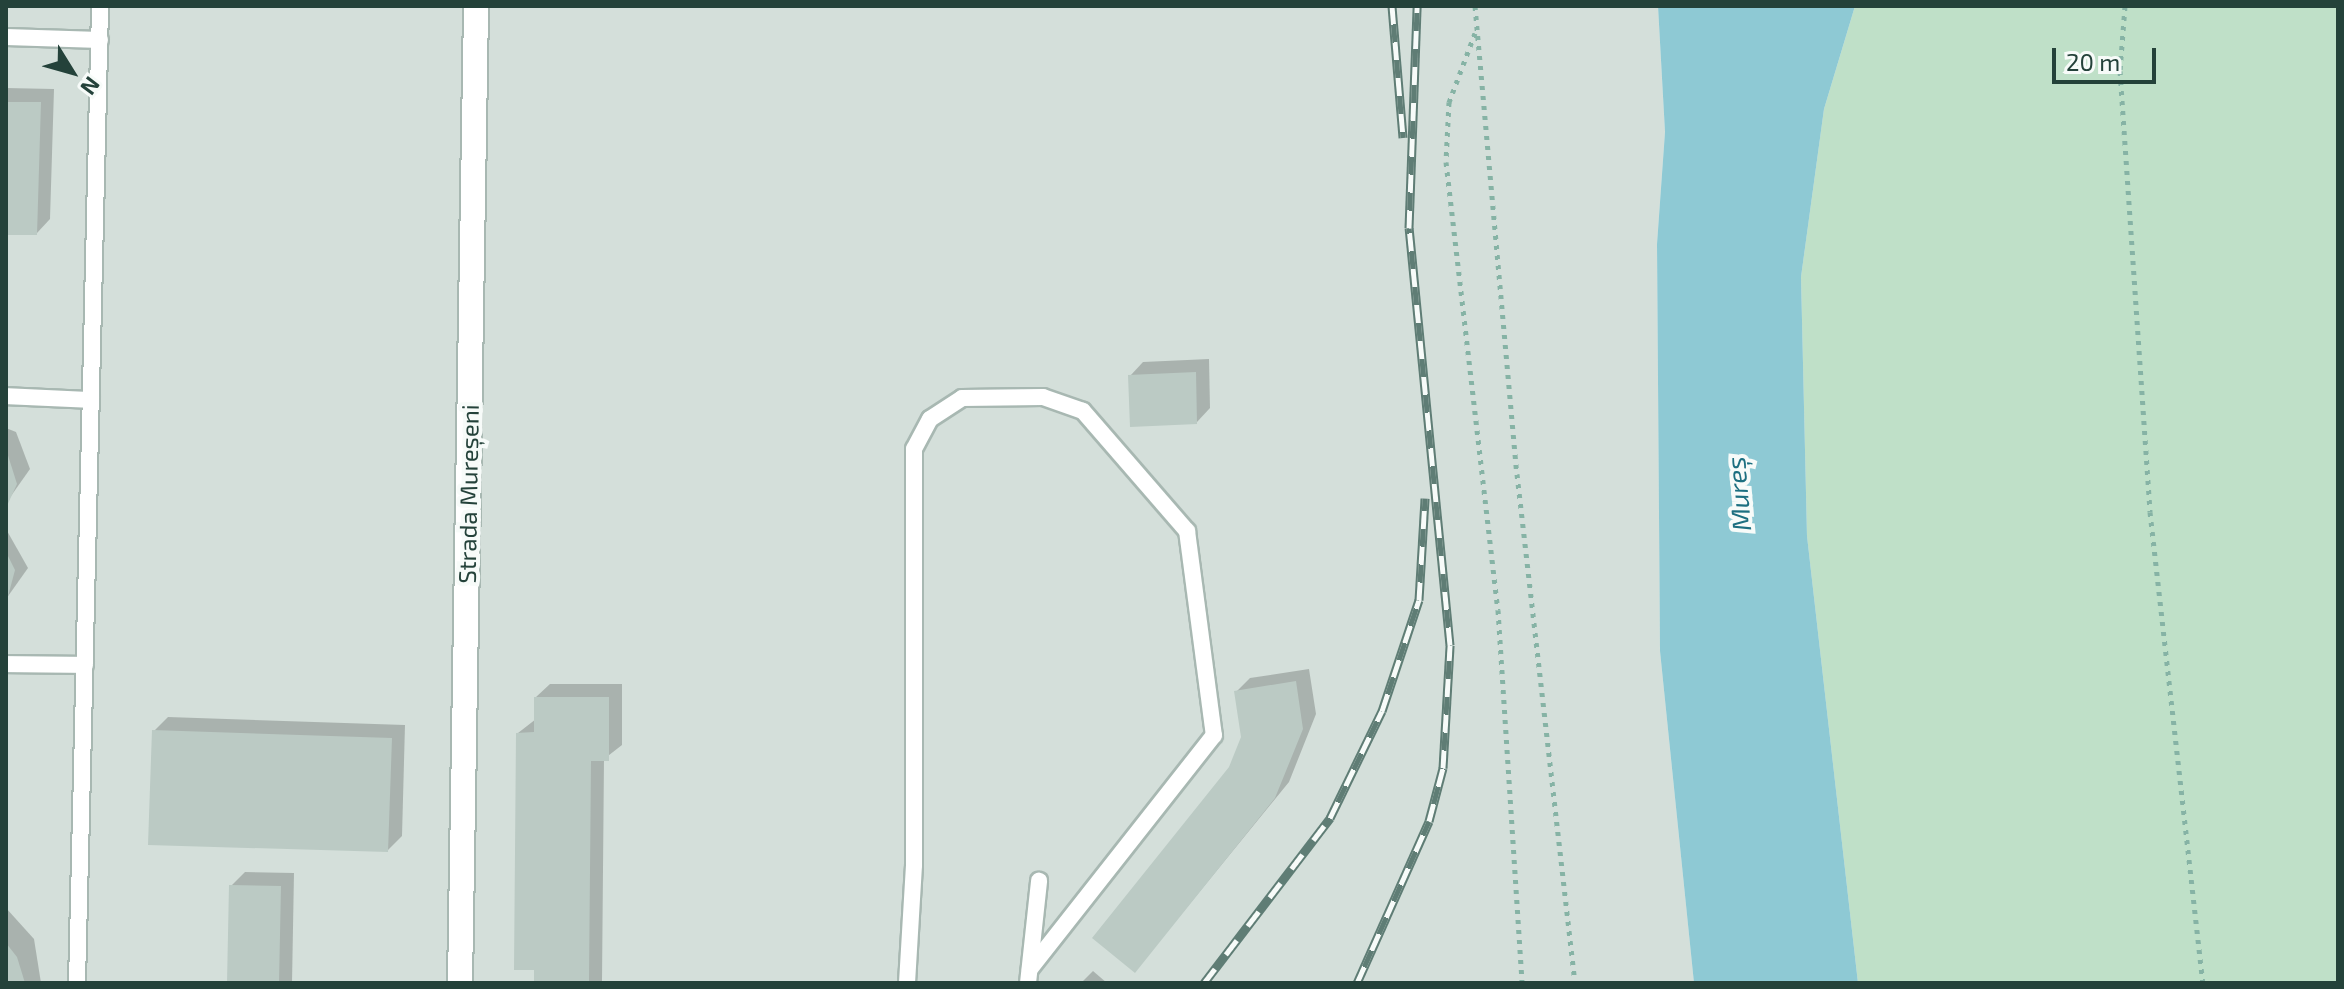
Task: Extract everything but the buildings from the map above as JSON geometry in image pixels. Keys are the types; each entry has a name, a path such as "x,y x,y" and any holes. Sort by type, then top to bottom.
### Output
{"street":[{"name":"Strada Mureșeni","path":"460,983 476,6"}],"lane":[{"path":"77,983 100,6"},
{"path":"6,37 100,40"},
{"path":"6,396 91,400"},
{"path":"907,983 914,865 914,449 930,419 962,398 1043,397 1083,411 1187,531 1214,735 1029,976"},
{"path":"6,664 85,665"},
{"path":"1029,976 1039,881"}],"path":[{"path":"1475,6 1575,983"},
{"path":"2125,6 2120,71 2150,512 2203,983"},
{"path":"1477,28 1449,102 1446,162 1498,610 1522,983"}],"shaded area":[{"path":"6,6 1658,6 1665,132 1657,244 1660,651 1694,983 6,983"}],"green space":[{"path":"1855,6 2338,6 2338,983 1858,983 1807,536 1801,277 1824,109"}],"water":[{"name":"Mureș","path":"1658,6 1855,6 1824,109 1801,277 1807,536 1858,983 1694,983 1660,651 1657,244 1665,132"}],"railway":[{"path":"1392,6 1403,138"},
{"path":"1357,983 1429,821 1443,768 1450,645 1409,228 1417,6"},
{"path":"1204,983 1330,818 1382,711 1419,600 1425,498"}]}
